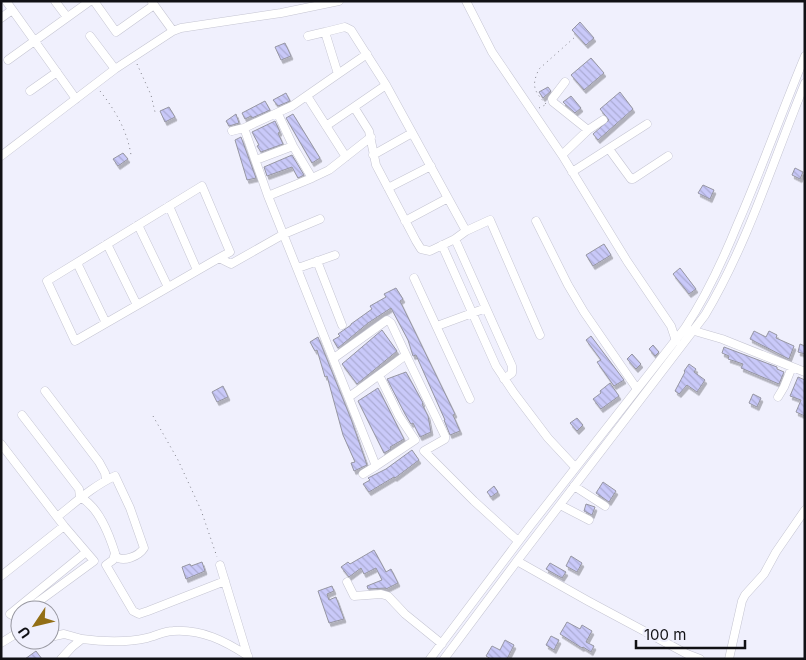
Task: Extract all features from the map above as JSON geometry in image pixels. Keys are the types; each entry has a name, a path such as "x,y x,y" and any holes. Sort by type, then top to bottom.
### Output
{"street":[{"path":"6,1 76,99"},
{"path":"55,1 67,17"},
{"path":"8,60 92,1 116,32 152,3 173,31"},
{"path":"1,156 115,69 173,31 181,28 281,13 339,1"},
{"path":"466,1 492,52 562,155 626,261 671,326 679,350"},
{"path":"1,18 12,10"},
{"path":"308,36 348,27 358,37 466,231"},
{"path":"325,32 338,74"},
{"path":"90,36 115,69"},
{"path":"232,131 278,114 367,54"},
{"path":"430,659 518,541 685,328 697,310 716,275 805,56"},
{"path":"30,92 57,72"},
{"path":"565,82 549,102 588,130"},
{"path":"444,659 517,560 694,331 720,290 756,208 805,83"},
{"path":"326,126 386,85"},
{"path":"307,96 346,157"},
{"path":"354,107 371,137 376,165 421,249 430,251 455,240 466,231 490,220 540,335"},
{"path":"278,114 293,146 312,178"},
{"path":"562,155 588,130 603,120"},
{"path":"572,172 646,124"},
{"path":"244,128 268,196 376,466"},
{"path":"373,155 412,133"},
{"path":"268,196 329,170 371,137"},
{"path":"256,160 293,146"},
{"path":"609,148 631,179 668,156"},
{"path":"388,188 430,166"},
{"path":"202,186 230,252 75,341 48,281 138,225 202,186"},
{"path":"405,221 448,198"},
{"path":"169,206 198,270"},
{"path":"219,258 231,264 284,234 320,219"},
{"path":"536,221 568,285 584,312 637,389"},
{"path":"138,225 168,287"},
{"path":"455,240 512,366 512,373 504,379"},
{"path":"107,244 137,305"},
{"path":"442,245 496,366 548,438 575,467"},
{"path":"298,268 335,255"},
{"path":"317,261 342,325"},
{"path":"77,263 106,322"},
{"path":"414,278 470,399"},
{"path":"437,326 486,308"},
{"path":"334,358 387,320 391,323 445,436 444,439 424,451"},
{"path":"685,328 722,339 805,372"},
{"path":"349,397 406,355"},
{"path":"778,397 792,368"},
{"path":"379,376 399,416 424,451 474,501 518,541"},
{"path":"45,392 99,462 105,473 106,480"},
{"path":"22,415 79,489 80,497"},
{"path":"364,474 415,440"},
{"path":"1,444 86,552 94,561 106,565"},
{"path":"57,517 80,497 106,480 116,476 144,548 142,552 123,560 115,556 111,540 97,514 89,501 80,497"},
{"path":"574,486 605,506"},
{"path":"560,505 589,520"},
{"path":"729,659 745,595 760,580 776,552 802,518 805,510"},
{"path":"1,576 64,526"},
{"path":"27,600 86,552"},
{"path":"106,565 115,556"},
{"path":"517,560 588,601 687,654 700,659"},
{"path":"41,600 94,561"},
{"path":"106,565 133,612 139,614 225,581"},
{"path":"220,565 248,657"},
{"path":"347,582 354,596 381,594 390,598 405,614 442,644"},
{"path":"1,620 10,614"},
{"path":"60,635 64,634 101,642 129,641 177,631 197,633 216,637 248,657"},
{"path":"61,659 82,639"}],"path":[{"path":"532,112 549,102 538,95 534,87 539,70 575,37"},
{"path":"132,58 139,66 155,112"},
{"path":"95,85 122,124 131,154"},
{"path":"153,416 178,460 201,510 220,565"}],"building":[{"path":"580,22 594,38 586,45 572,30"},
{"path":"285,43 291,56 281,60 275,47"},
{"path":"591,58 604,73 584,90 571,75"},
{"path":"548,87 551,91 543,98 539,92"},
{"path":"620,92 633,109 598,140 593,134 609,120 600,109"},
{"path":"286,93 290,101 278,106 273,100"},
{"path":"571,96 581,108 575,113 563,102"},
{"path":"265,101 270,110 245,119 242,113"},
{"path":"169,107 175,117 165,122 160,111"},
{"path":"236,114 239,123 229,126 226,121"},
{"path":"293,114 320,158 312,163 286,118"},
{"path":"275,121 283,144 261,152 252,132"},
{"path":"241,137 256,178 247,180 235,140"},
{"path":"123,153 128,159 118,166 113,159"},
{"path":"292,155 304,175 298,178 292,167 267,176 264,167"},
{"path":"795,168 803,172 800,179 792,175"},
{"path":"703,185 714,190 710,199 698,193"},
{"path":"604,244 611,255 593,266 586,255"},
{"path":"680,268 696,289 689,294 673,274"},
{"path":"396,288 403,299 400,301 455,414 453,415 460,431 450,435 416,355 413,356 408,340 391,308 368,323 338,348 333,340 340,336 338,334 372,309 370,306 386,297 384,294"},
{"path":"382,330 397,351 357,384 342,364"},
{"path":"754,331 766,337 769,331 777,335 776,338 794,346 789,359 750,339"},
{"path":"591,336 624,380 614,386 597,362 601,360 586,340"},
{"path":"318,337 351,419 367,465 354,471 351,463 355,462 343,435 327,376 325,377 317,350 315,351 310,342"},
{"path":"800,344 805,346 805,354 798,352"},
{"path":"653,345 659,352 655,356 649,349"},
{"path":"724,347 777,367 777,369 784,372 779,384 741,368 743,364 728,359 729,356 722,353"},
{"path":"632,354 641,364 636,369 627,359"},
{"path":"689,364 696,369 694,372 705,380 697,392 687,385 679,394 675,391"},
{"path":"406,372 428,416 431,432 420,437 413,423 411,424 405,414 387,379"},
{"path":"798,377 805,380 805,416 796,412 801,400 790,396"},
{"path":"610,383 619,396 601,409 593,399"},
{"path":"223,386 228,397 217,402 212,392"},
{"path":"378,388 404,439 384,453 358,401"},
{"path":"753,394 761,398 757,407 749,403"},
{"path":"577,418 583,425 577,431 570,423"},
{"path":"412,450 419,460 395,478 369,492 363,484 370,480 368,478 386,469"},
{"path":"603,482 616,491 609,502 596,493"},
{"path":"494,486 498,492 491,497 487,492"},
{"path":"586,504 595,507 592,515 584,511"},
{"path":"374,550 386,572 391,569 398,583 386,589 368,589 367,586 382,580 376,568 364,574 361,568 349,577 341,567"},
{"path":"571,556 582,563 577,572 566,566"},
{"path":"202,562 205,571 186,579 182,567"},
{"path":"550,563 566,572 562,578 546,569"},
{"path":"332,586 334,591 327,594 329,600 336,597 344,619 329,623 318,591"},
{"path":"567,622 580,629 582,625 592,631 586,642 594,646 591,652 560,634"},
{"path":"551,636 559,640 554,650 546,645"},
{"path":"505,640 514,645 507,659 491,659 486,656 492,646 500,650"},
{"path":"36,651 42,659 25,659"}]}
